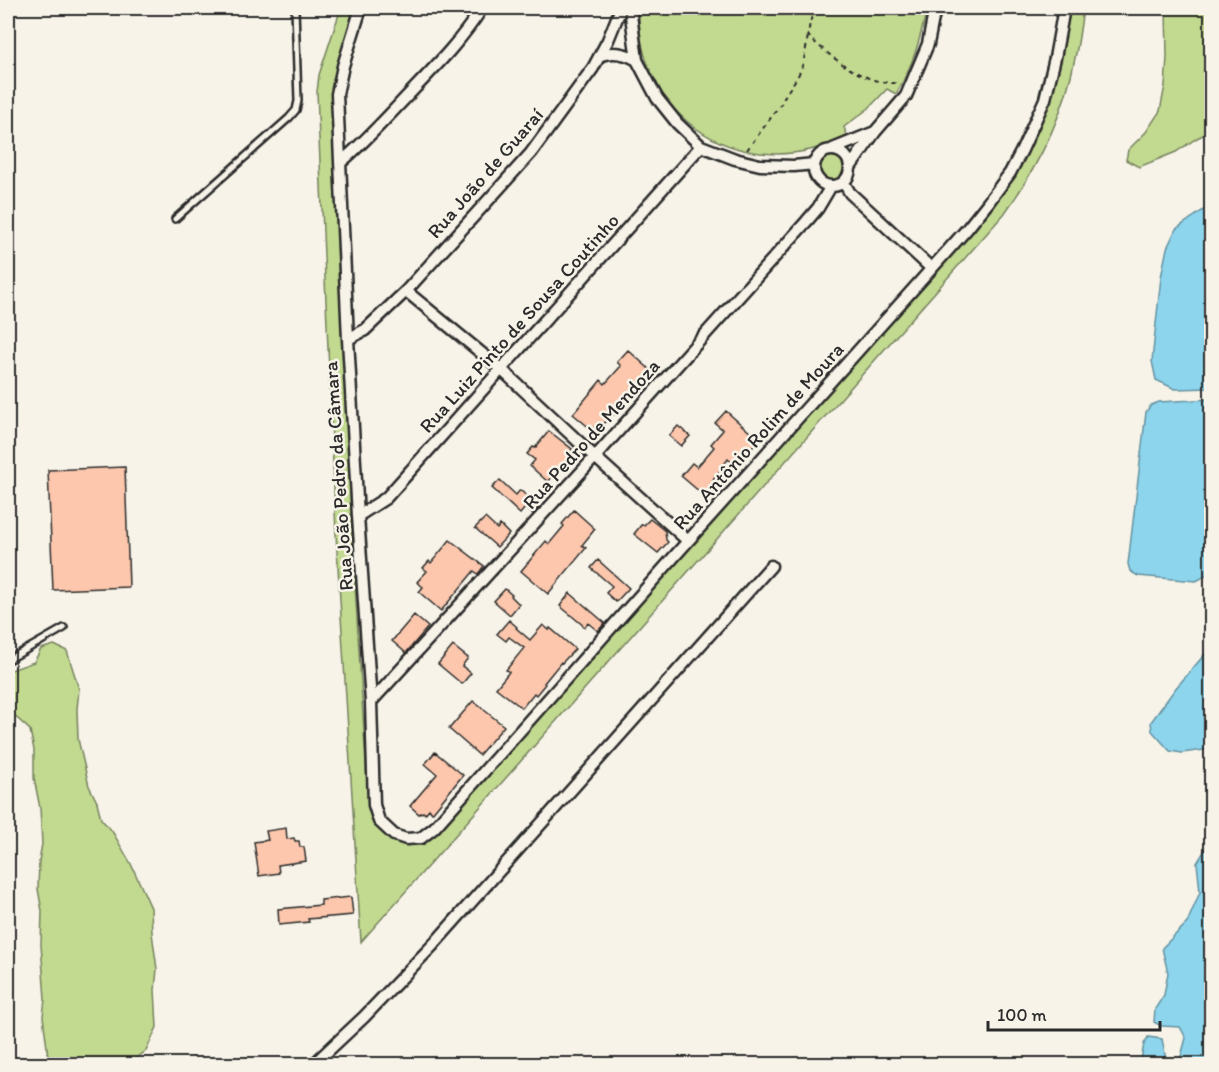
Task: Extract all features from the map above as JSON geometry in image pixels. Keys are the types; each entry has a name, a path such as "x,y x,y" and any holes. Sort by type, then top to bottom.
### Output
{"street":[{"name":"Rua João Pedro da Câmara","path":"361,8 337,94 348,339 371,702 374,805 379,821 394,835 406,839"},
{"path":"340,163 363,143 444,57 470,27 482,8"},
{"name":"Rua João de Guaraí","path":"348,339 365,330 406,291 531,153 601,55 621,8"},
{"path":"630,8 637,60 657,98 676,123 701,146 760,165 814,164"},
{"path":"875,132 821,153 814,164 816,176 820,181 831,186 844,183 851,166 875,132 906,96 928,44 935,8"},
{"name":"Rua Antônio Rolim de Moura","path":"406,839 421,838 434,828 987,204 1010,173 1045,99 1064,8"},
{"path":"601,55 619,53 637,60"},
{"name":"Rua Luiz Pinto de Sousa Coutinho","path":"358,516 386,498 701,146"},
{"path":"833,149 845,154 851,166"},
{"path":"844,183 850,193 931,268"},
{"name":"Rua Pedro de Mendoza","path":"371,702 806,222 818,208 831,186"},
{"path":"406,291 502,370 688,541"},
{"path":"314,1065 433,945 771,566"}],"lane":[{"path":"175,219 296,110 298,101 295,8"},
{"path":"8,660 64,628"}],"path":[{"path":"740,160 781,104 800,71 815,8"},
{"path":"808,35 833,58 871,78 891,84 912,83"}],"green space":[{"path":"341,8 354,8 334,78 332,96 352,537 369,812 378,828 388,836 419,841 667,572 984,217 1016,173 1048,107 1058,70 1069,8 1083,8 1078,45 1057,120 1039,159 1004,214 361,942 336,534 317,92 319,75"},
{"path":"639,8 927,8 915,52 896,94 887,89 869,108 844,127 847,136 809,150 772,154 736,148 704,134 677,112 656,83 643,48"},
{"path":"1166,8 1211,8 1211,131 1176,152 1139,167 1126,160 1128,150 1146,132 1160,111 1167,57"},
{"path":"832,153 838,154 846,162 846,174 838,182 832,183 826,182 818,174 817,168 818,162 826,154"},
{"path":"54,645 67,651 79,689 78,739 89,786 97,802 101,819 112,831 131,864 151,908 157,969 155,990 157,1027 146,1051 134,1060 133,1064 49,1064 43,1016 45,999 41,945 42,911 38,889 42,844 40,808 34,778 34,750 30,730 8,710 8,676 11,670 34,662 41,649"}],"water":[{"path":"1211,207 1211,388 1175,389 1156,380 1152,361 1161,277 1167,248 1176,229"},
{"path":"1211,399 1212,557 1210,569 1204,577 1196,581 1138,576 1130,571 1128,564 1146,412 1151,405 1159,402"},
{"path":"1211,640 1211,749 1182,753 1170,751 1152,731 1151,722 1205,654"},
{"path":"1211,843 1211,1064 1176,1064 1180,1060 1186,1038 1180,1027 1161,1026 1154,1022 1155,1009 1164,995 1168,973 1162,948 1187,923 1200,892 1197,863"},
{"path":"1148,1037 1162,1039 1167,1064 1139,1064"}],"building":[{"path":"628,350 655,374 644,386 641,384 601,427 597,424 592,430 573,414 601,380 605,384 621,366 617,362"},
{"path":"726,411 752,434 754,432 761,438 748,452 745,450 734,464 728,459 713,480 718,484 707,498 681,476 692,463 697,467 714,447 711,444 723,430 715,423"},
{"path":"678,426 690,436 681,446 669,436"},
{"path":"549,431 572,449 570,452 573,454 570,458 572,460 565,468 562,465 548,482 530,466 535,460 527,454"},
{"path":"125,467 129,587 53,590 48,470"},
{"path":"500,480 516,495 520,490 539,507 533,514 525,508 520,514 492,488"},
{"path":"574,510 595,529 582,545 586,548 548,594 521,571 546,541 549,544"},
{"path":"485,518 497,529 500,525 509,534 497,547 475,528"},
{"path":"650,519 665,531 668,542 658,553 634,534 642,524 644,525"},
{"path":"450,540 484,566 478,574 474,571 441,611 419,592 423,587 417,582 427,571 423,568 429,561 431,563"},
{"path":"598,560 629,588 616,602 606,593 612,586 591,568"},
{"path":"505,589 519,604 510,615 494,601"},
{"path":"570,593 605,623 598,631 588,623 585,627 560,606"},
{"path":"414,615 428,627 406,653 392,641"},
{"path":"509,620 530,640 543,625 575,649 522,708 496,688 509,672 506,670 524,648 509,637 506,641 497,634"},
{"path":"453,646 468,658 462,666 471,673 462,684 438,664"},
{"path":"473,701 504,726 479,755 449,729"},
{"path":"435,752 463,775 432,813 429,809 425,814 423,812 419,814 410,806 437,774 425,764"},
{"path":"286,828 287,839 294,838 295,841 299,841 300,847 304,847 306,861 278,865 279,873 259,876 254,842 268,840 266,831"},
{"path":"351,897 353,915 308,919 309,922 279,925 278,909 321,905 321,900"}]}
